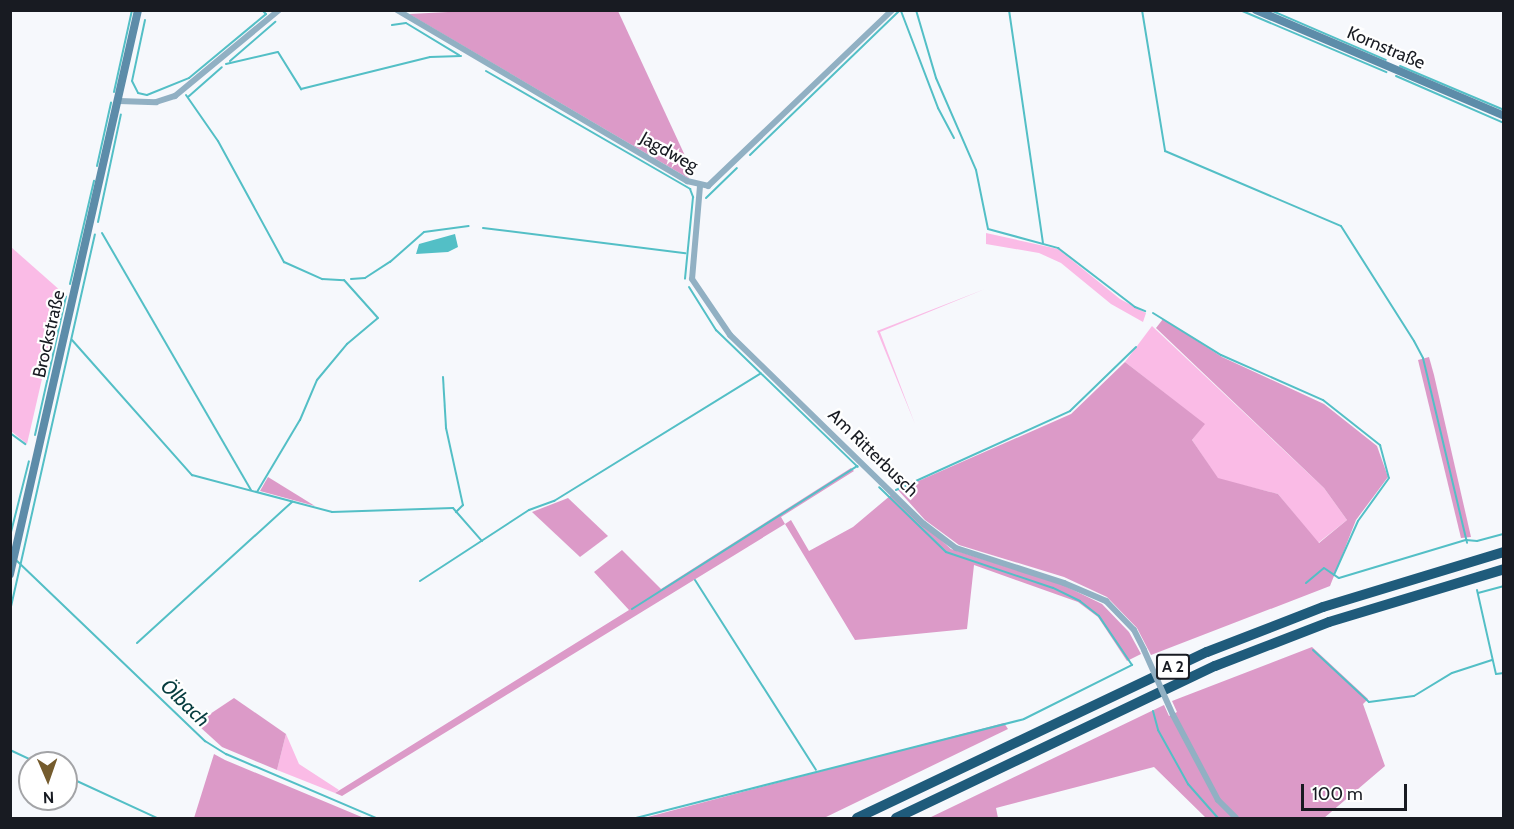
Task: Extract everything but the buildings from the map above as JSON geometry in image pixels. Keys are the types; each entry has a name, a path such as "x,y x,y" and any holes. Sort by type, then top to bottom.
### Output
{"highway":[{"name":"A 2","path":"858,819 1207,652 1323,607 1503,552"},
{"name":"A 2","path":"896,819 1215,666 1339,618 1503,569"}],"street":[{"name":"Brockstraße","path":"10,574 138,10"},
{"path":"119,101 156,102 176,96 279,10"},
{"name":"Jagdweg","path":"397,10 700,186 714,183 892,10"},
{"name":"Kornstraße","path":"1256,10 1503,116"},
{"name":"Am Ritterbusch","path":"700,186 692,279 730,335 924,524 956,548 1064,583 1106,601 1134,630 1173,715 1218,800 1236,819"}],"shaded area":[{"path":"487,10 618,11 693,173 688,178 409,14"},
{"path":"986,233 1058,249 1120,299 1146,313 1143,322 1111,304 1061,263 1039,253 986,244"},
{"path":"11,247 62,292 27,444 11,431"},
{"path":"985,289 880,332 915,424 877,331"},
{"path":"1163,319 1222,357 1324,404 1377,446 1388,477 1356,520 1330,586 1151,655 1137,628 1107,597 1064,577 959,545 925,520 898,490 1071,414 1125,362 1205,424 1192,440 1218,478 1278,494 1319,543 1347,520 1324,488 1156,328"},
{"path":"1152,326 1324,488 1347,520 1318,543 1278,494 1218,479 1192,440 1204,424 1125,362"},
{"path":"1429,357 1471,537 1461,538 1418,360"},
{"path":"851,468 854,471 781,517 785,524 342,796 335,793 629,610 594,572 622,550 661,589"},
{"path":"268,477 315,506 260,491"},
{"path":"891,495 951,549 1063,585 1102,604 1129,632 1141,654 1127,661 1098,617 1078,602 974,565 967,629 855,640 785,524 791,520 809,551 853,527"},
{"path":"568,498 608,536 580,557 532,512"},
{"path":"1312,647 1368,699 1363,704 1385,766 1324,818 1206,818 1154,767 996,808 998,818 929,818 1164,705 1169,716 1177,712 1172,701"},
{"path":"234,698 286,734 277,770 222,747 200,727 201,720"},
{"path":"1004,723 1008,729 824,818 644,818"},
{"path":"286,734 299,764 339,790 335,793 277,770"},
{"path":"214,754 225,760 364,818 194,818"}],"water":[{"path":"455,234 458,247 448,252 416,254 419,244"}],"waterway":[{"path":"114,92 132,10"},
{"path":"145,20 132,81 138,93 147,95 189,78 266,14 262,10"},
{"path":"407,10 446,10"},
{"path":"500,10 520,10"},
{"path":"750,155 900,10"},
{"path":"916,10 936,78 976,170 988,229 1058,248 1135,307 1145,311"},
{"path":"1009,10 1043,243"},
{"path":"1142,10 1165,151 1341,226 1414,341 1423,358 1467,543"},
{"path":"1240,10 1386,72"},
{"path":"1270,10 1386,60"},
{"path":"901,11 938,108 954,138"},
{"path":"230,61 275,22"},
{"path":"392,25 406,23 459,55"},
{"path":"226,64 278,52 301,89 430,57 461,56"},
{"path":"1400,66 1504,110"},
{"path":"188,97 222,67"},
{"path":"486,71 690,189 693,197 685,279"},
{"path":"1396,76 1504,123"},
{"path":"186,95 218,141 284,262 322,279 344,280"},
{"path":"97,166 111,103"},
{"path":"98,222 121,114"},
{"path":"706,198 737,168"},
{"path":"70,284 94,181"},
{"path":"351,279 365,278 390,262 424,232 469,226"},
{"path":"483,228 685,253"},
{"path":"102,233 251,490"},
{"path":"10,611 95,234"},
{"path":"257,492 300,420 317,380 347,344 378,318 344,280"},
{"path":"689,287 716,330 858,467"},
{"path":"35,435 66,296"},
{"path":"1153,313 1221,355 1323,400 1380,445 1389,478 1358,521 1334,575"},
{"path":"72,340 192,475 332,512 453,508 482,541"},
{"path":"896,490 1070,411 1136,347"},
{"path":"420,581 529,510 554,501 761,373"},
{"path":"443,377 446,428 463,505 456,512"},
{"path":"10,433 25,444"},
{"path":"10,536 29,461"},
{"path":"632,609 857,466"},
{"path":"636,818 1024,719 1132,665 1099,616 1080,601 1053,588 946,552 879,487"},
{"path":"137,643 292,502"},
{"path":"1306,583 1324,568 1339,578 1466,540 1477,541 1504,534"},
{"name":"Ölbach","path":"16,560 205,741 226,754 376,818"},
{"path":"695,580 816,770"},
{"path":"1478,593 1504,586"},
{"path":"1477,590 1496,674 1504,673"},
{"path":"1313,650 1369,702 1414,696 1452,673 1492,660"},
{"path":"1153,711 1158,730 1188,784 1218,818"},
{"path":"10,750 18,754"},
{"path":"78,782 157,818"}]}
